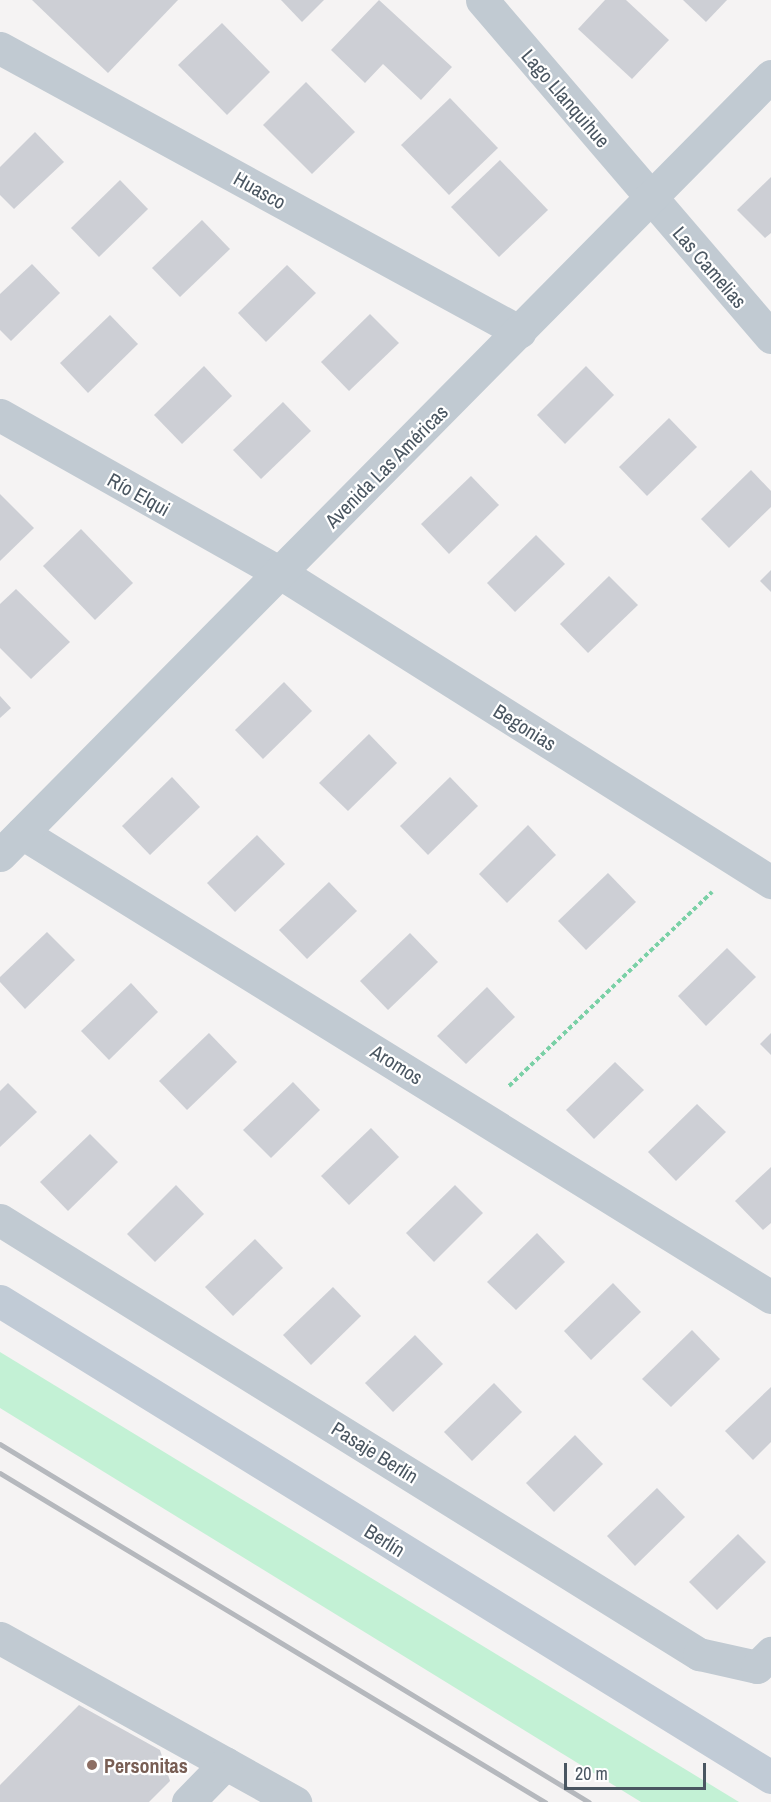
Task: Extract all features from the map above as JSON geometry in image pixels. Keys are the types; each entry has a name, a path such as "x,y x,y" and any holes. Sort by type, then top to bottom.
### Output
{"main road":[{"name":"Berlín","path":"0,1302 771,1777"}],"street":[{"name":"Lago Llanquihue","path":"482,0 650,196"},
{"name":"Huasco","path":"0,48 520,332"},
{"name":"Avenida Las Américas","path":"0,855 771,76"},
{"name":"Las Camelias","path":"650,196 771,337"},
{"name":"Río Elqui","path":"0,416 279,572"},
{"name":"Begonias","path":"279,572 771,882"},
{"name":"Aromos","path":"22,832 771,1297"},
{"name":"Pasaje Berlín","path":"0,1220 699,1654 764,1660"},
{"path":"0,1638 295,1802"},
{"path":"188,1802 226,1763"}],"path":[{"path":"479,1115 742,864"}],"green space":[{"path":"0,1352 739,1802 641,1802 0,1408"}],"building":[{"path":"32,0 178,0 108,73"},
{"path":"281,0 324,0 302,22"},
{"path":"379,0 452,67 421,100 383,64 365,83 331,50"},
{"path":"605,0 626,0 669,40 632,79 578,29"},
{"path":"683,0 727,0 706,22"},
{"path":"222,23 270,72 227,115 178,65"},
{"path":"306,82 355,132 312,174 263,125"},
{"path":"450,98 498,148 449,195 401,145"},
{"path":"35,132 64,162 14,209 0,195 0,167"},
{"path":"500,160 548,210 499,257 451,207"},
{"path":"771,177 771,233 765,238 737,210"},
{"path":"120,180 148,209 99,257 71,228"},
{"path":"202,220 230,249 180,297 152,268"},
{"path":"32,264 60,293 11,341 0,330 0,294"},
{"path":"287,265 316,293 266,342 238,313"},
{"path":"370,314 399,343 349,391 321,362"},
{"path":"110,315 138,344 88,393 60,363"},
{"path":"204,366 232,396 182,444 154,415"},
{"path":"586,366 614,395 565,444 537,415"},
{"path":"283,402 311,431 261,479 233,450"},
{"path":"669,418 697,447 647,496 619,467"},
{"path":"751,470 771,491 771,507 729,548 701,519"},
{"path":"471,476 499,505 449,554 421,524"},
{"path":"0,494 34,528 0,561"},
{"path":"81,529 133,583 95,620 43,566"},
{"path":"536,535 565,564 515,612 487,583"},
{"path":"771,570 771,592 760,581"},
{"path":"609,576 638,605 588,653 560,624"},
{"path":"16,589 70,642 31,679 0,648 0,604"},
{"path":"284,682 312,711 263,759 235,730"},
{"path":"0,696 11,708 0,718"},
{"path":"369,734 397,763 348,811 319,783"},
{"path":"172,777 200,807 150,855 122,826"},
{"path":"450,777 478,806 428,855 400,826"},
{"path":"528,825 556,855 507,903 479,874"},
{"path":"257,835 285,864 235,912 207,883"},
{"path":"608,873 636,902 586,950 558,921"},
{"path":"329,882 357,911 307,959 279,930"},
{"path":"47,932 75,960 25,1009 0,982 0,977"},
{"path":"410,933 438,962 388,1010 360,981"},
{"path":"727,948 756,977 706,1026 678,996"},
{"path":"131,983 158,1012 109,1060 81,1031"},
{"path":"487,987 515,1017 466,1064 437,1036"},
{"path":"209,1033 237,1062 187,1110 159,1081"},
{"path":"771,1033 771,1055 760,1044"},
{"path":"615,1062 644,1090 594,1139 566,1110"},
{"path":"293,1082 320,1110 271,1158 243,1130"},
{"path":"8,1083 37,1112 0,1147 0,1091"},
{"path":"697,1104 726,1132 676,1181 648,1152"},
{"path":"371,1128 399,1157 349,1205 321,1176"},
{"path":"90,1134 118,1162 68,1211 40,1182"},
{"path":"771,1167 771,1223 763,1230 735,1201"},
{"path":"176,1185 204,1214 155,1262 127,1234"},
{"path":"455,1185 483,1213 434,1262 406,1233"},
{"path":"537,1233 565,1262 516,1310 487,1282"},
{"path":"255,1239 283,1268 233,1316 205,1287"},
{"path":"613,1283 641,1312 591,1360 564,1331"},
{"path":"333,1287 361,1316 311,1365 283,1335"},
{"path":"692,1330 720,1359 671,1407 642,1379"},
{"path":"415,1335 443,1364 393,1412 365,1383"},
{"path":"494,1383 522,1412 472,1461 444,1432"},
{"path":"771,1387 771,1442 753,1460 725,1431"},
{"path":"575,1435 603,1464 554,1512 526,1483"},
{"path":"657,1488 685,1517 635,1566 607,1536"},
{"path":"738,1534 766,1562 717,1610 689,1582"},
{"name":"Personitas","path":"79,1705 160,1750 170,1781 149,1802 0,1802 0,1785"}],"railway":[{"path":"0,1444 589,1802"},
{"path":"0,1473 545,1802"}],"place":[{"name":"Personitas","path":"92,1765"}]}
